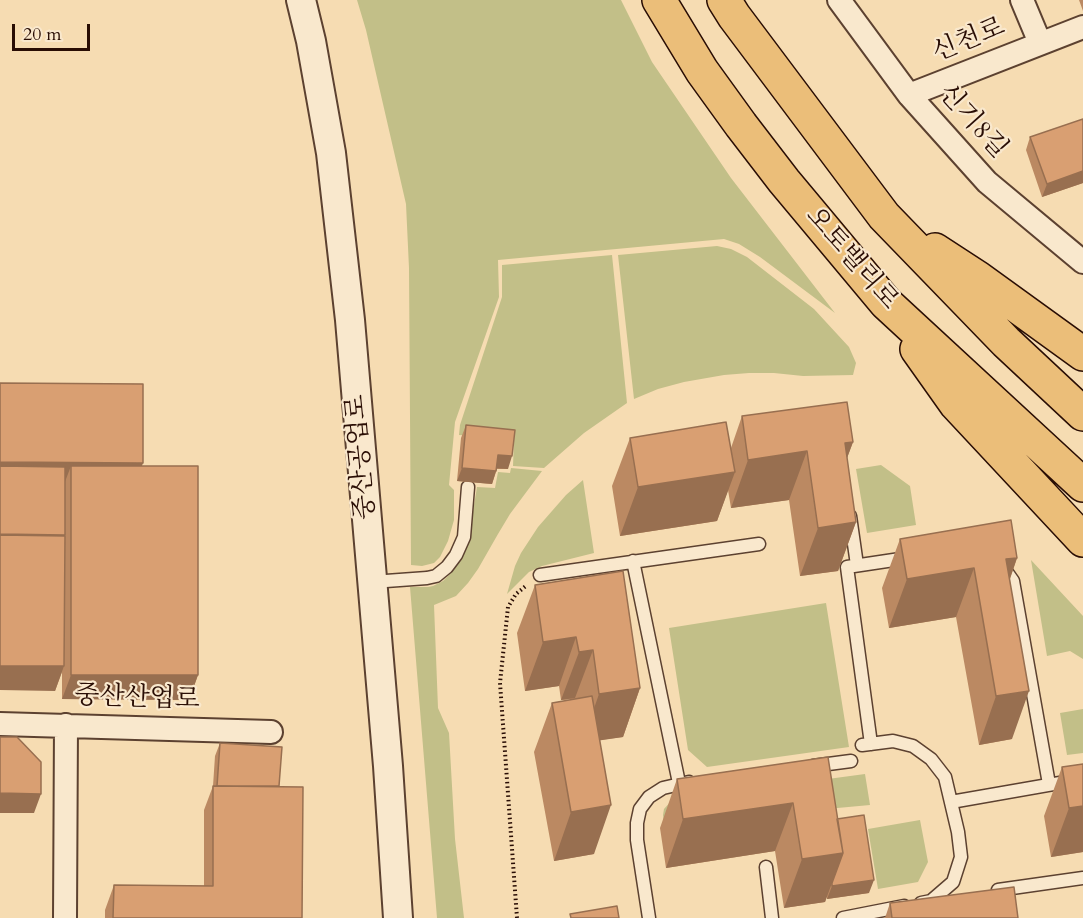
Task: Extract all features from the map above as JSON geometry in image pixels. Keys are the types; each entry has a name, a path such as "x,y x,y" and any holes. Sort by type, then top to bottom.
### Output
{"highway":[{"name":"오토밸리로","path":"660,0 702,70 741,126 886,303 1083,484"},
{"name":"오토밸리로","path":"724,0 741,26 884,216 1006,342 1083,414"},
{"path":"884,216 978,278 1083,354"},
{"path":"886,303 956,404 1083,540"}],"street":[{"name":"중산공업로","path":"301,0 332,153 350,320 388,766 398,918"},
{"name":"신기8길","path":"839,0 909,95 987,182 1083,262"},
{"path":"1022,0 1040,43"},
{"name":"신천로","path":"909,95 1083,27"},
{"name":"중산산업로","path":"0,724 272,732"},
{"path":"65,918 66,725"}],"lane":[{"path":"372,582 427,578 436,576 447,567 456,555 464,537 468,487"},
{"path":"848,502 857,565"},
{"path":"540,575 759,544"},
{"path":"924,556 847,567 867,745 893,741 913,746 931,759 945,777 962,857 953,882 931,901"},
{"path":"994,559 1002,565 1013,580 1049,784"},
{"path":"633,561 679,783"},
{"path":"805,767 851,761"},
{"path":"951,802 1083,779"},
{"path":"649,918 637,840 640,809 649,797 663,788 702,780"},
{"path":"766,867 772,918"},
{"path":"987,892 1011,893 1083,878"},
{"path":"843,918 953,897"}],"path":[{"path":"517,918 500,683 508,607 516,594 540,575"}],"shaded area":[{"path":"357,0 621,0 652,62 731,178 835,313 760,257 739,244 724,239 498,260 499,297 455,422 449,485 454,490 454,520 448,541 440,557 434,563 422,566 411,565 409,268 406,204"},
{"path":"717,246 731,249 747,257 814,309 849,347 856,363 853,375 803,376 749,373 724,375 684,382 634,399 618,255"},
{"path":"612,255 627,403 584,433 544,468 513,466 514,439 459,435 460,425 502,297 502,265"},
{"path":"881,465 910,486 916,525 867,533 856,469"},
{"path":"511,468 542,471 510,514 468,583 456,596 434,605 438,708 449,733 455,839 464,918 437,918 410,587 433,586 450,574 462,559 468,541 477,487 495,488 498,472 510,473"},
{"path":"583,480 594,553 542,566 529,572 507,594 521,553 538,527 566,495"},
{"path":"1031,560 1083,616 1083,659 1070,651 1047,656"},
{"path":"826,603 849,747 707,767 688,750 669,628"},
{"path":"1083,709 1083,753 1067,755 1060,713"},
{"path":"865,774 870,805 664,824 664,809 672,800"},
{"path":"920,820 928,862 918,882 878,889 868,829"}],"building":[{"path":"1083,119 1083,171 1047,184 1030,137"},
{"path":"0,383 143,384 143,463 0,462"},
{"path":"847,402 853,442 845,443 856,522 818,528 807,451 748,460 742,416"},
{"path":"726,422 735,472 638,487 630,438"},
{"path":"466,425 515,430 512,456 498,455 496,471 462,468"},
{"path":"0,466 65,467 65,535 0,534"},
{"path":"71,466 198,466 198,675 71,675"},
{"path":"1011,520 1017,558 1006,559 1029,691 996,696 974,568 907,579 900,539"},
{"path":"0,535 65,536 64,666 0,666"},
{"path":"623,571 640,688 599,694 593,650 579,652 576,637 543,642 535,585"},
{"path":"592,696 611,805 571,812 552,703"},
{"path":"0,737 17,737 41,762 41,794 0,793"},
{"path":"220,743 282,747 279,786 217,786"},
{"path":"828,757 843,853 802,859 793,803 683,819 677,779"},
{"path":"1083,764 1083,806 1069,808 1062,767"},
{"path":"213,786 303,787 302,918 113,918 114,885 213,886"},
{"path":"864,815 874,880 832,886 843,853 837,819"},
{"path":"1014,887 1018,918 892,918 890,903"},
{"path":"617,906 619,918 571,918 570,914"}]}
